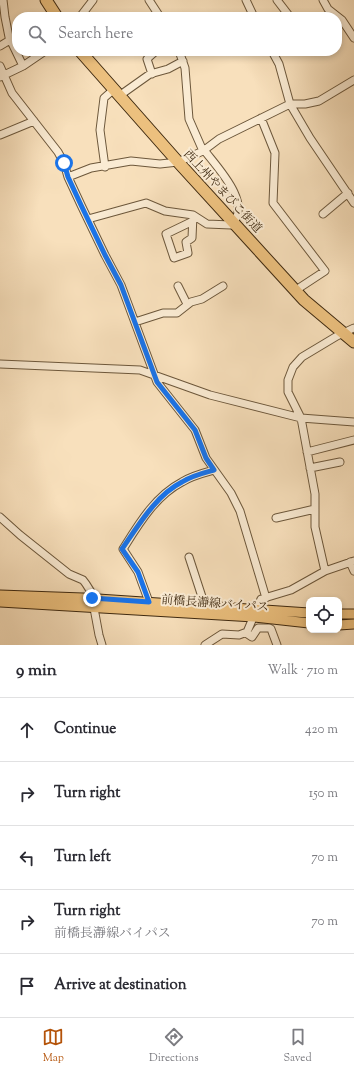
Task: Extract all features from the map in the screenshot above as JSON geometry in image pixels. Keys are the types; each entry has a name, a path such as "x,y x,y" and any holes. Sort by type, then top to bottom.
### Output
{"highway":[{"path":"46,0 54,12"},
{"name":"西上州やまびこ街道","path":"84,56 178,162 296,290 342,334 354,342"}],"main road":[{"name":"前橋長瀞線バイパス","path":"0,595 256,614 306,613"},
{"name":"前橋長瀞線バイパス","path":"0,602 149,602 205,606 306,622"},
{"path":"342,614 354,614"},
{"path":"342,625 354,624"}],"street":[{"path":"3,0 2,16 12,44"},
{"path":"84,12 93,0"},
{"path":"149,0 157,12"},
{"path":"246,0 252,12"},
{"path":"277,0 286,12"},
{"path":"323,0 328,9 332,12"},
{"path":"342,20 354,38"},
{"path":"0,46 10,40"},
{"path":"18,56 23,66"},
{"path":"2,76 23,66 38,56"},
{"path":"150,56 147,59 152,74"},
{"path":"88,219 146,203 165,211 193,218 208,224 231,225 238,217 239,207 235,192 203,150 189,119 186,78 181,56"},
{"path":"275,56 279,64 290,104 310,138 354,203"},
{"path":"105,167 100,130 104,98 152,74 168,69 183,61"},
{"path":"0,66 2,76 12,93 58,152 64,163 68,177 121,285 157,382 195,430 206,458 231,493 240,511 266,598"},
{"path":"68,177 91,168 105,167 131,161 160,164 178,162 203,150 219,139 290,104 305,104 319,101 354,80"},
{"path":"261,118 275,152 273,203 325,271 296,290"},
{"path":"0,135 34,122"},
{"path":"322,214 348,193"},
{"path":"193,218 192,238 186,242 188,253 174,258 166,234 193,218"},
{"path":"178,286 187,304"},
{"path":"135,322 163,313 177,313 187,304 202,299 222,286"},
{"path":"325,572 315,527 315,494 301,418 288,392 289,377 293,367 302,357 354,328"},
{"path":"0,364 140,370 210,395 301,418 354,422"},
{"path":"307,452 354,440"},
{"path":"310,468 340,462"},
{"path":"149,602 138,572 122,549 155,503 170,490 182,481 214,470"},
{"path":"276,518 315,508"},
{"path":"0,517 20,536 69,574 83,580 91,592 92,603 102,645"},
{"path":"189,558 205,606"},
{"path":"205,645 222,634 239,635 246,633 249,630 256,614 260,600 291,590 325,572 352,561 354,571"},
{"path":"246,633 252,637 258,628 269,628 277,645"}],"route":[{"path":"64,163 68,177 81,205 126,296 157,382 195,430 206,458 214,470 182,481 155,503 122,549 138,572 149,602 92,598"}]}
